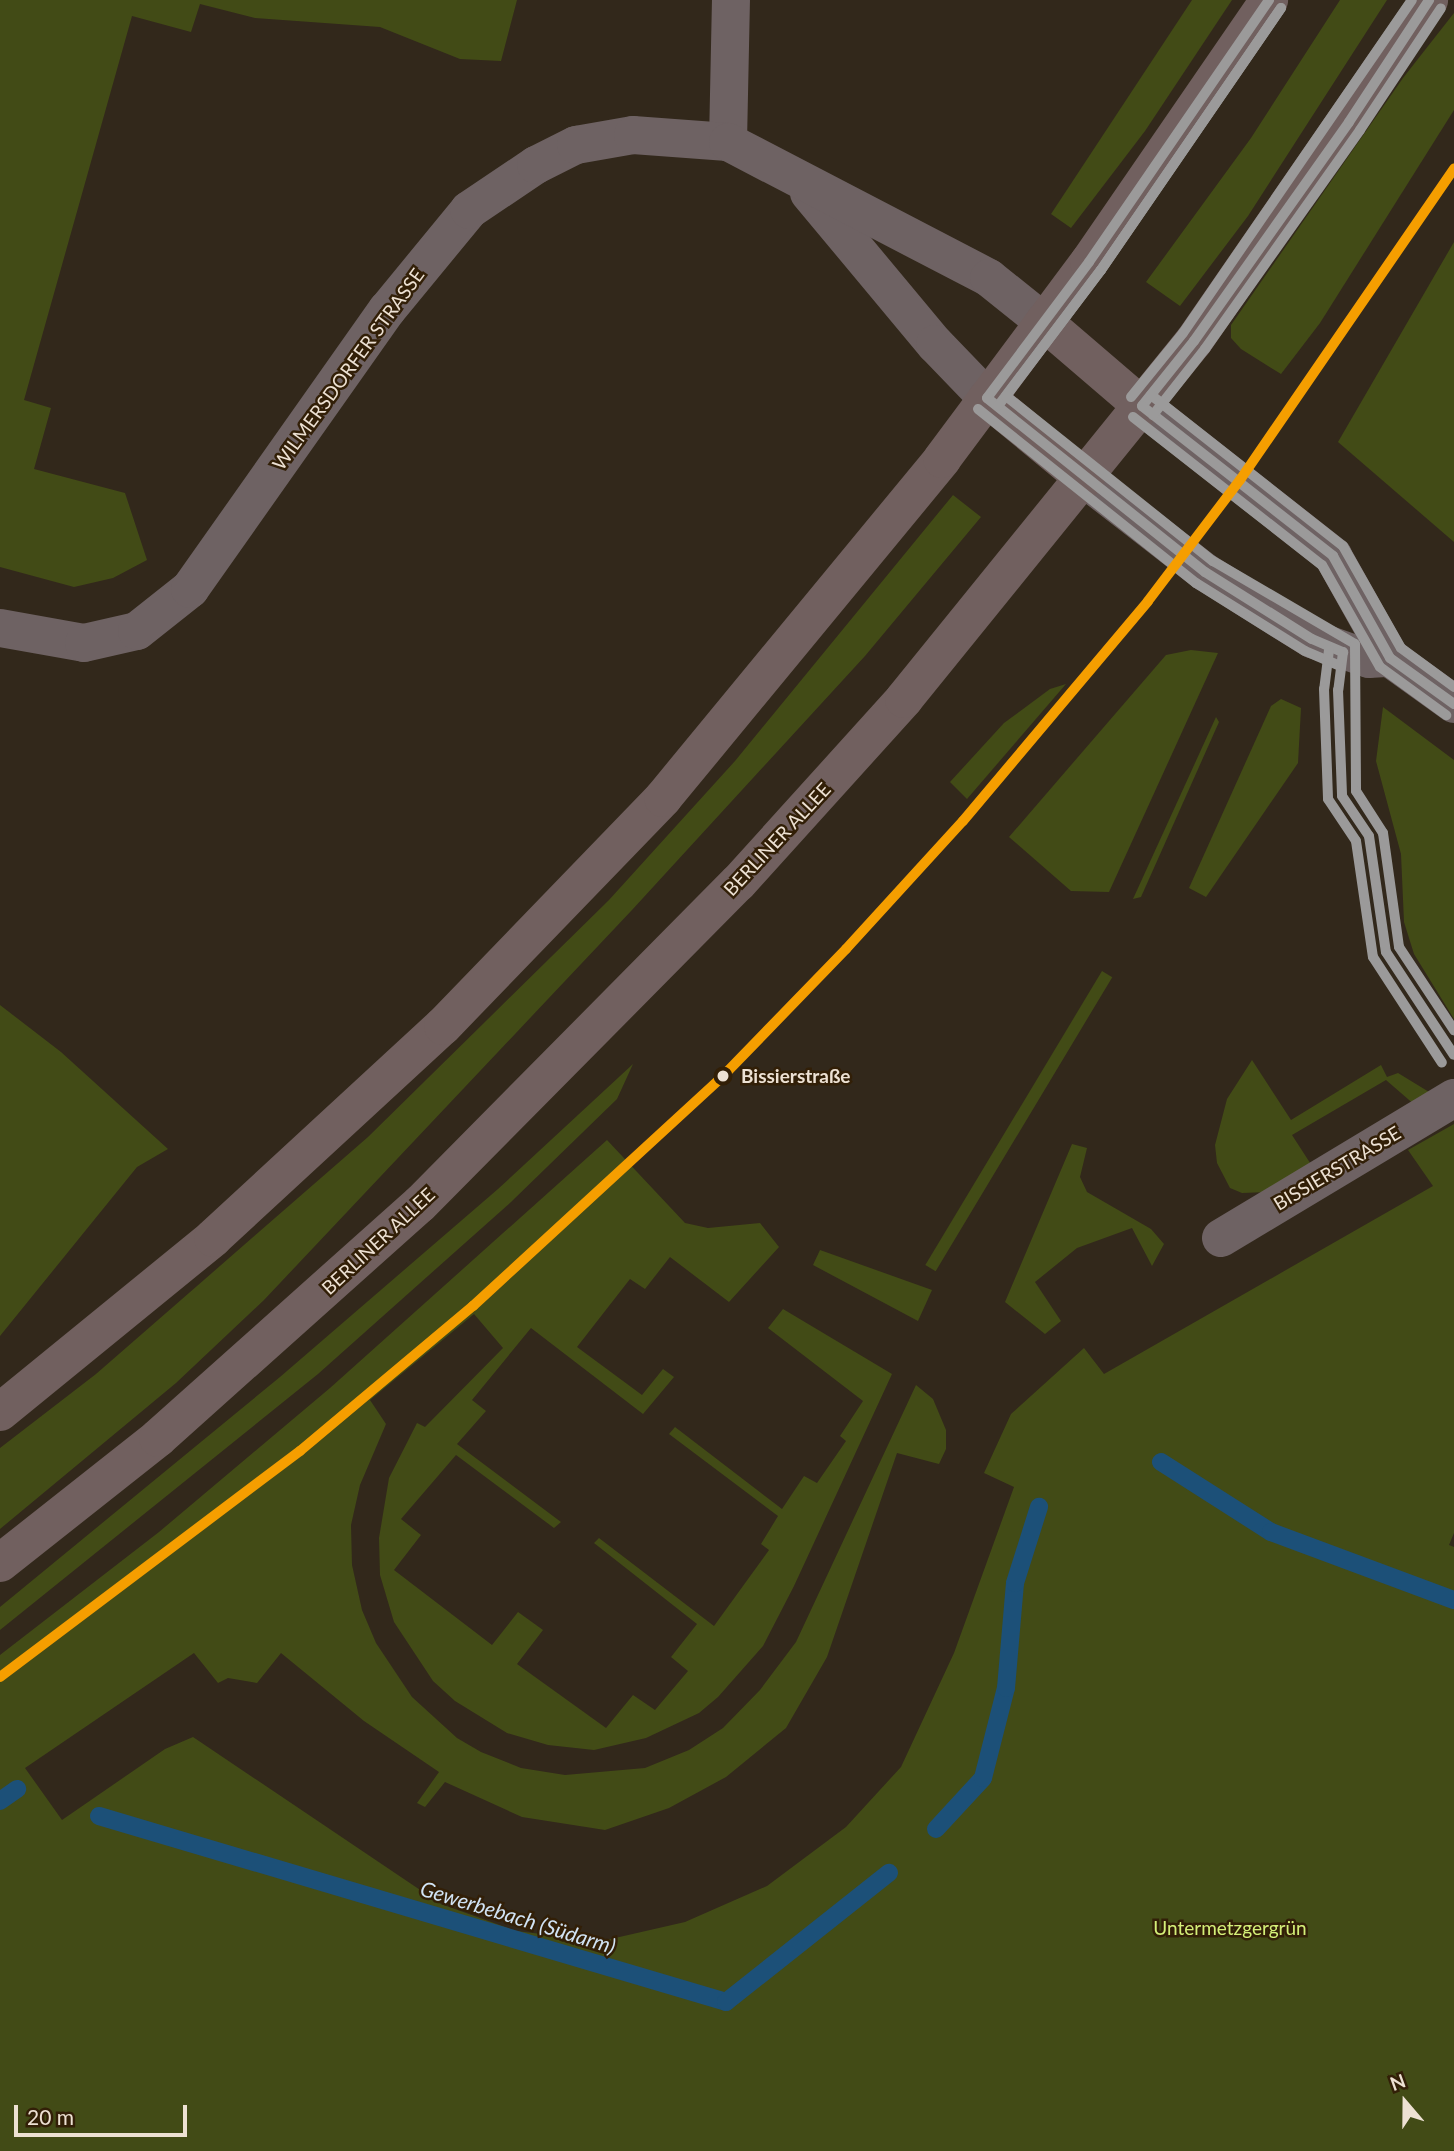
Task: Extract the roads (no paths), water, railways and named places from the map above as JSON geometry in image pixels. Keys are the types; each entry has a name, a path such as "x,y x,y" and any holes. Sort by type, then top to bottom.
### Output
{"main road":[{"path":"0,1412 212,1238 462,1006 663,798 806,629 987,398 1269,0"},
{"name":"BERLINER ALLEE","path":"0,1563 158,1438 304,1310 517,1108 738,883 844,767 1085,479 1194,341 1349,122 1429,0"},
{"path":"1044,321 1142,406"},
{"path":"987,398 1085,479"}],"street":[{"path":"731,0 728,142 989,278 1044,321"},
{"name":"WILMERSDORFER STRASSE","path":"0,628 84,643 136,631 190,589 387,310 469,210 524,173 576,145 633,135 728,142"},
{"path":"796,178 935,344 987,398"},
{"path":"1142,406 1333,556 1390,658 1454,704"},
{"path":"1085,479 1205,572 1312,639 1370,659 1390,658"},
{"name":"BISSIERSTRASSE","path":"1221,1238 1454,1098"}],"waterway":[{"name":"Gewerbebach (Südarm)","path":"1161,1462 1271,1532 1454,1600"},
{"name":"Gewerbebach (Südarm)","path":"936,1829 983,1778 1006,1688 1015,1583 1039,1507"},
{"name":"Gewerbebach (Südarm)","path":"0,1801 17,1789"},
{"name":"Gewerbebach (Südarm)","path":"99,1816 726,2002 889,1873"}],"place":[{"name":"Bissierstraße","path":"723,1076"}],"park label":[{"name":"Untermetzgergrün","path":"1230,1928"}]}
